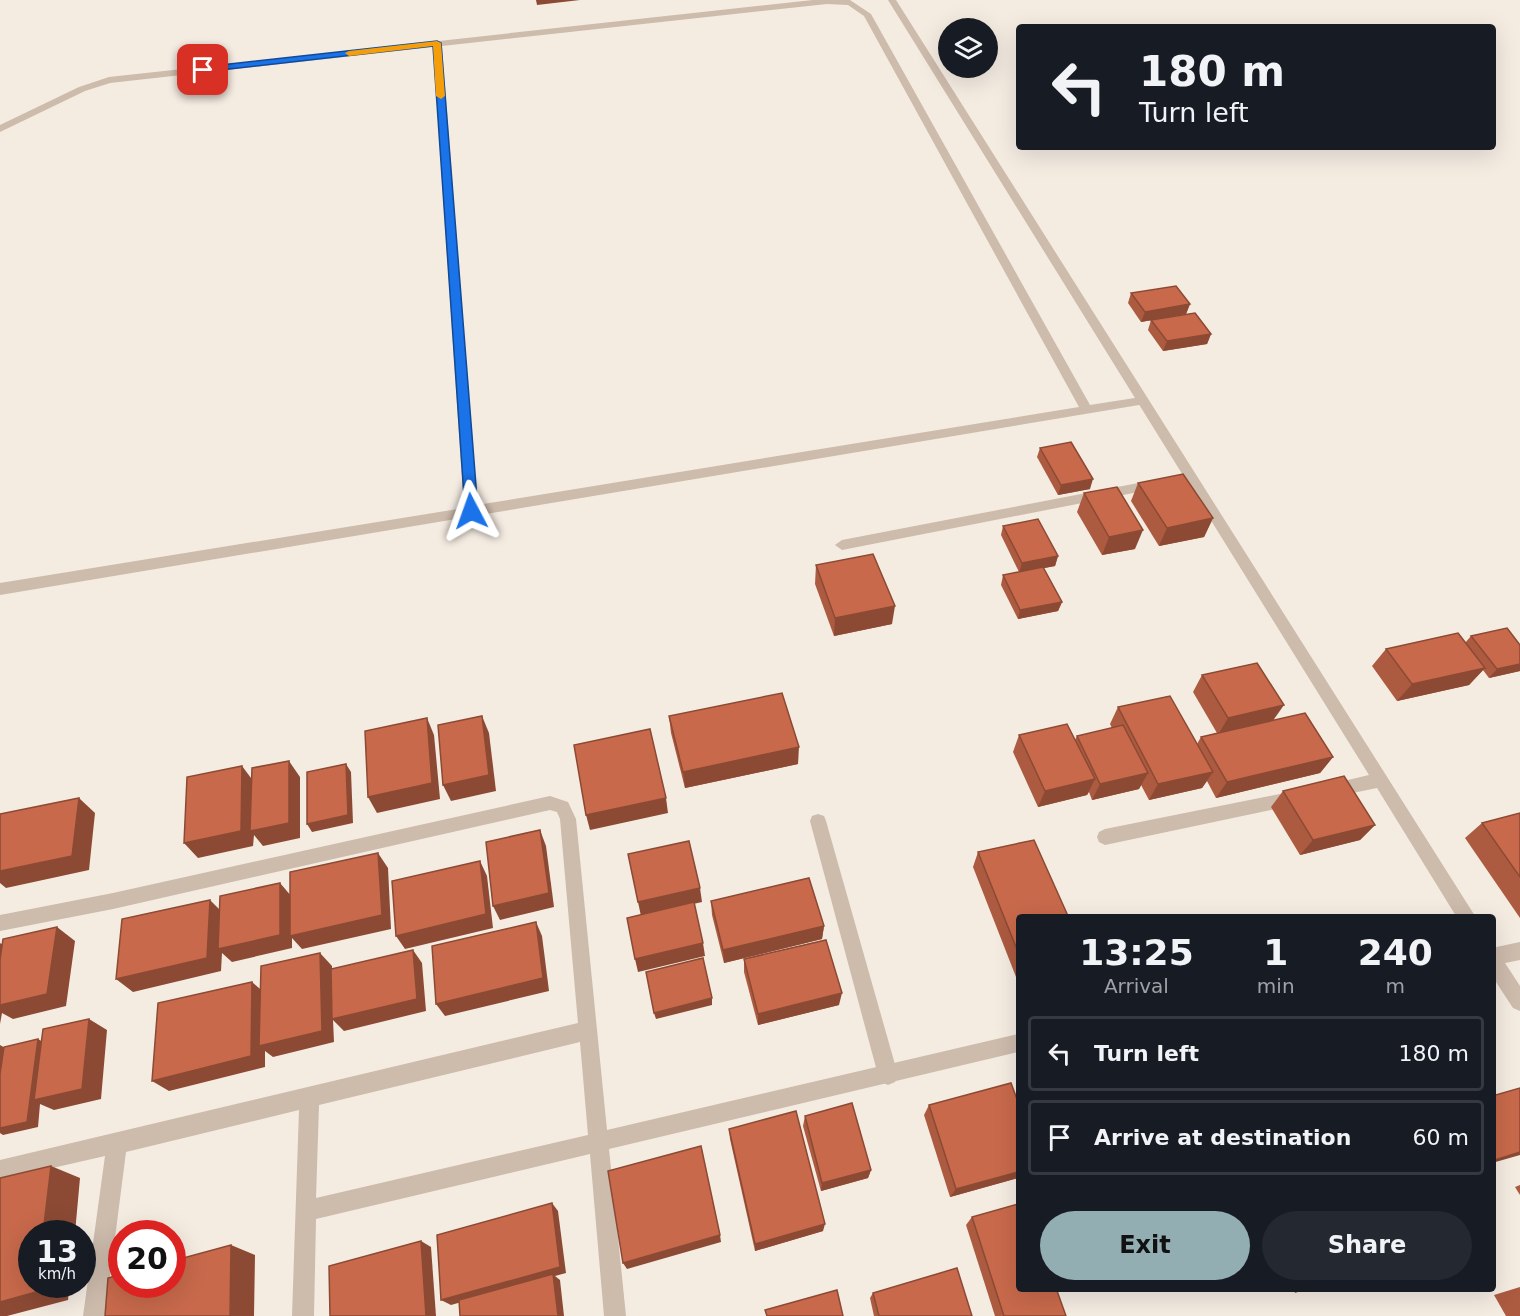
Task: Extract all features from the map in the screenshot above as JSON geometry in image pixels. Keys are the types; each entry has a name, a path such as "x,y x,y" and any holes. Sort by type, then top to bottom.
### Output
{"street":[{"path":"892,0 1141,400 1178,480 1380,780 1465,914"},
{"path":"0,129 82,89 110,80 827,1 850,3 867,14 1086,409"},
{"path":"437,43 471,511"},
{"path":"0,589 1141,400"},
{"path":"842,545 1178,480"},
{"path":"1105,837 1380,780"},
{"path":"0,923 113,901 556,803 567,811 568,819 615,1316"},
{"path":"818,821 888,1075"},
{"path":"1496,957 1520,951"},
{"path":"1496,964 1520,1002"},
{"path":"0,1170 589,1030"},
{"path":"306,1211 1016,1043"},
{"path":"303,1316 309,1098"},
{"path":"94,1316 117,1144"}],"building":[{"path":"1176,286 1190,304 1145,312 1131,293"},
{"path":"1195,313 1211,334 1167,341 1151,320"},
{"path":"1071,442 1093,479 1061,485 1040,448"},
{"path":"1183,474 1213,518 1167,528 1138,483"},
{"path":"1117,487 1143,530 1109,537 1084,493"},
{"path":"1038,519 1058,556 1022,563 1003,526"},
{"path":"873,554 895,606 835,618 816,565"},
{"path":"1043,567 1062,602 1020,610 1003,575"},
{"path":"1507,628 1520,645 1520,664 1497,669 1471,636"},
{"path":"1458,633 1485,668 1412,684 1386,649"},
{"path":"1257,663 1284,705 1228,718 1202,675"},
{"path":"782,693 799,747 683,772 669,716"},
{"path":"1170,696 1213,772 1158,784 1118,707"},
{"path":"1305,713 1333,757 1227,782 1201,737"},
{"path":"482,716 489,775 443,785 438,725"},
{"path":"427,718 432,783 368,797 365,731"},
{"path":"1067,724 1095,779 1045,791 1019,735"},
{"path":"1123,725 1148,773 1100,784 1077,736"},
{"path":"650,729 666,798 586,815 574,745"},
{"path":"289,761 289,823 250,831 252,768"},
{"path":"346,764 348,815 307,824 307,772"},
{"path":"242,766 241,831 184,843 187,777"},
{"path":"1344,776 1375,825 1313,840 1283,791"},
{"path":"79,798 72,856 0,871 0,814"},
{"path":"1520,813 1520,877 1482,823"},
{"path":"540,830 549,893 493,906 486,842"},
{"path":"1034,840 1067,914 1016,914 1016,947 978,852"},
{"path":"689,841 700,888 638,902 628,854"},
{"path":"378,853 382,915 290,936 290,872"},
{"path":"480,861 486,914 396,936 392,881"},
{"path":"809,878 824,926 723,950 711,901"},
{"path":"280,883 280,935 218,949 220,896"},
{"path":"210,900 207,958 116,979 122,919"},
{"path":"694,902 703,943 635,959 627,918"},
{"path":"536,922 543,978 436,1004 432,946"},
{"path":"57,927 47,994 0,1005 0,960 3,939"},
{"path":"826,940 842,993 758,1014 744,959"},
{"path":"413,950 417,999 332,1019 331,969"},
{"path":"320,953 322,1031 259,1046 261,966"},
{"path":"703,958 712,998 654,1013 646,972"},
{"path":"252,982 251,1056 152,1081 158,1003"},
{"path":"89,1019 82,1089 34,1100 43,1029"},
{"path":"38,1039 27,1122 0,1128 0,1074 4,1047"},
{"path":"1011,1083 1016,1097 1016,1173 956,1189 929,1105"},
{"path":"1520,1088 1520,1152 1496,1160 1496,1095"},
{"path":"852,1103 871,1170 822,1183 805,1116"},
{"path":"796,1111 825,1224 755,1244 729,1129"},
{"path":"701,1146 720,1235 623,1263 608,1171"},
{"path":"51,1166 45,1220 18,1220 18,1297 0,1302 0,1178"},
{"path":"552,1203 560,1267 441,1300 437,1235"},
{"path":"1016,1205 1016,1292 1057,1292 1066,1316 1004,1316 972,1217"},
{"path":"421,1241 426,1316 330,1316 329,1266"},
{"path":"231,1245 230,1316 105,1316 108,1278 108,1298 186,1298 186,1257"},
{"path":"957,1268 972,1316 879,1316 873,1293"},
{"path":"553,1274 558,1316 460,1316 459,1300"},
{"path":"837,1290 843,1316 767,1316 765,1310"}],"slow traffic":[{"path":"349,53 437,43 441,96"}],"route":[{"path":"203,70 437,43 471,511"}]}
